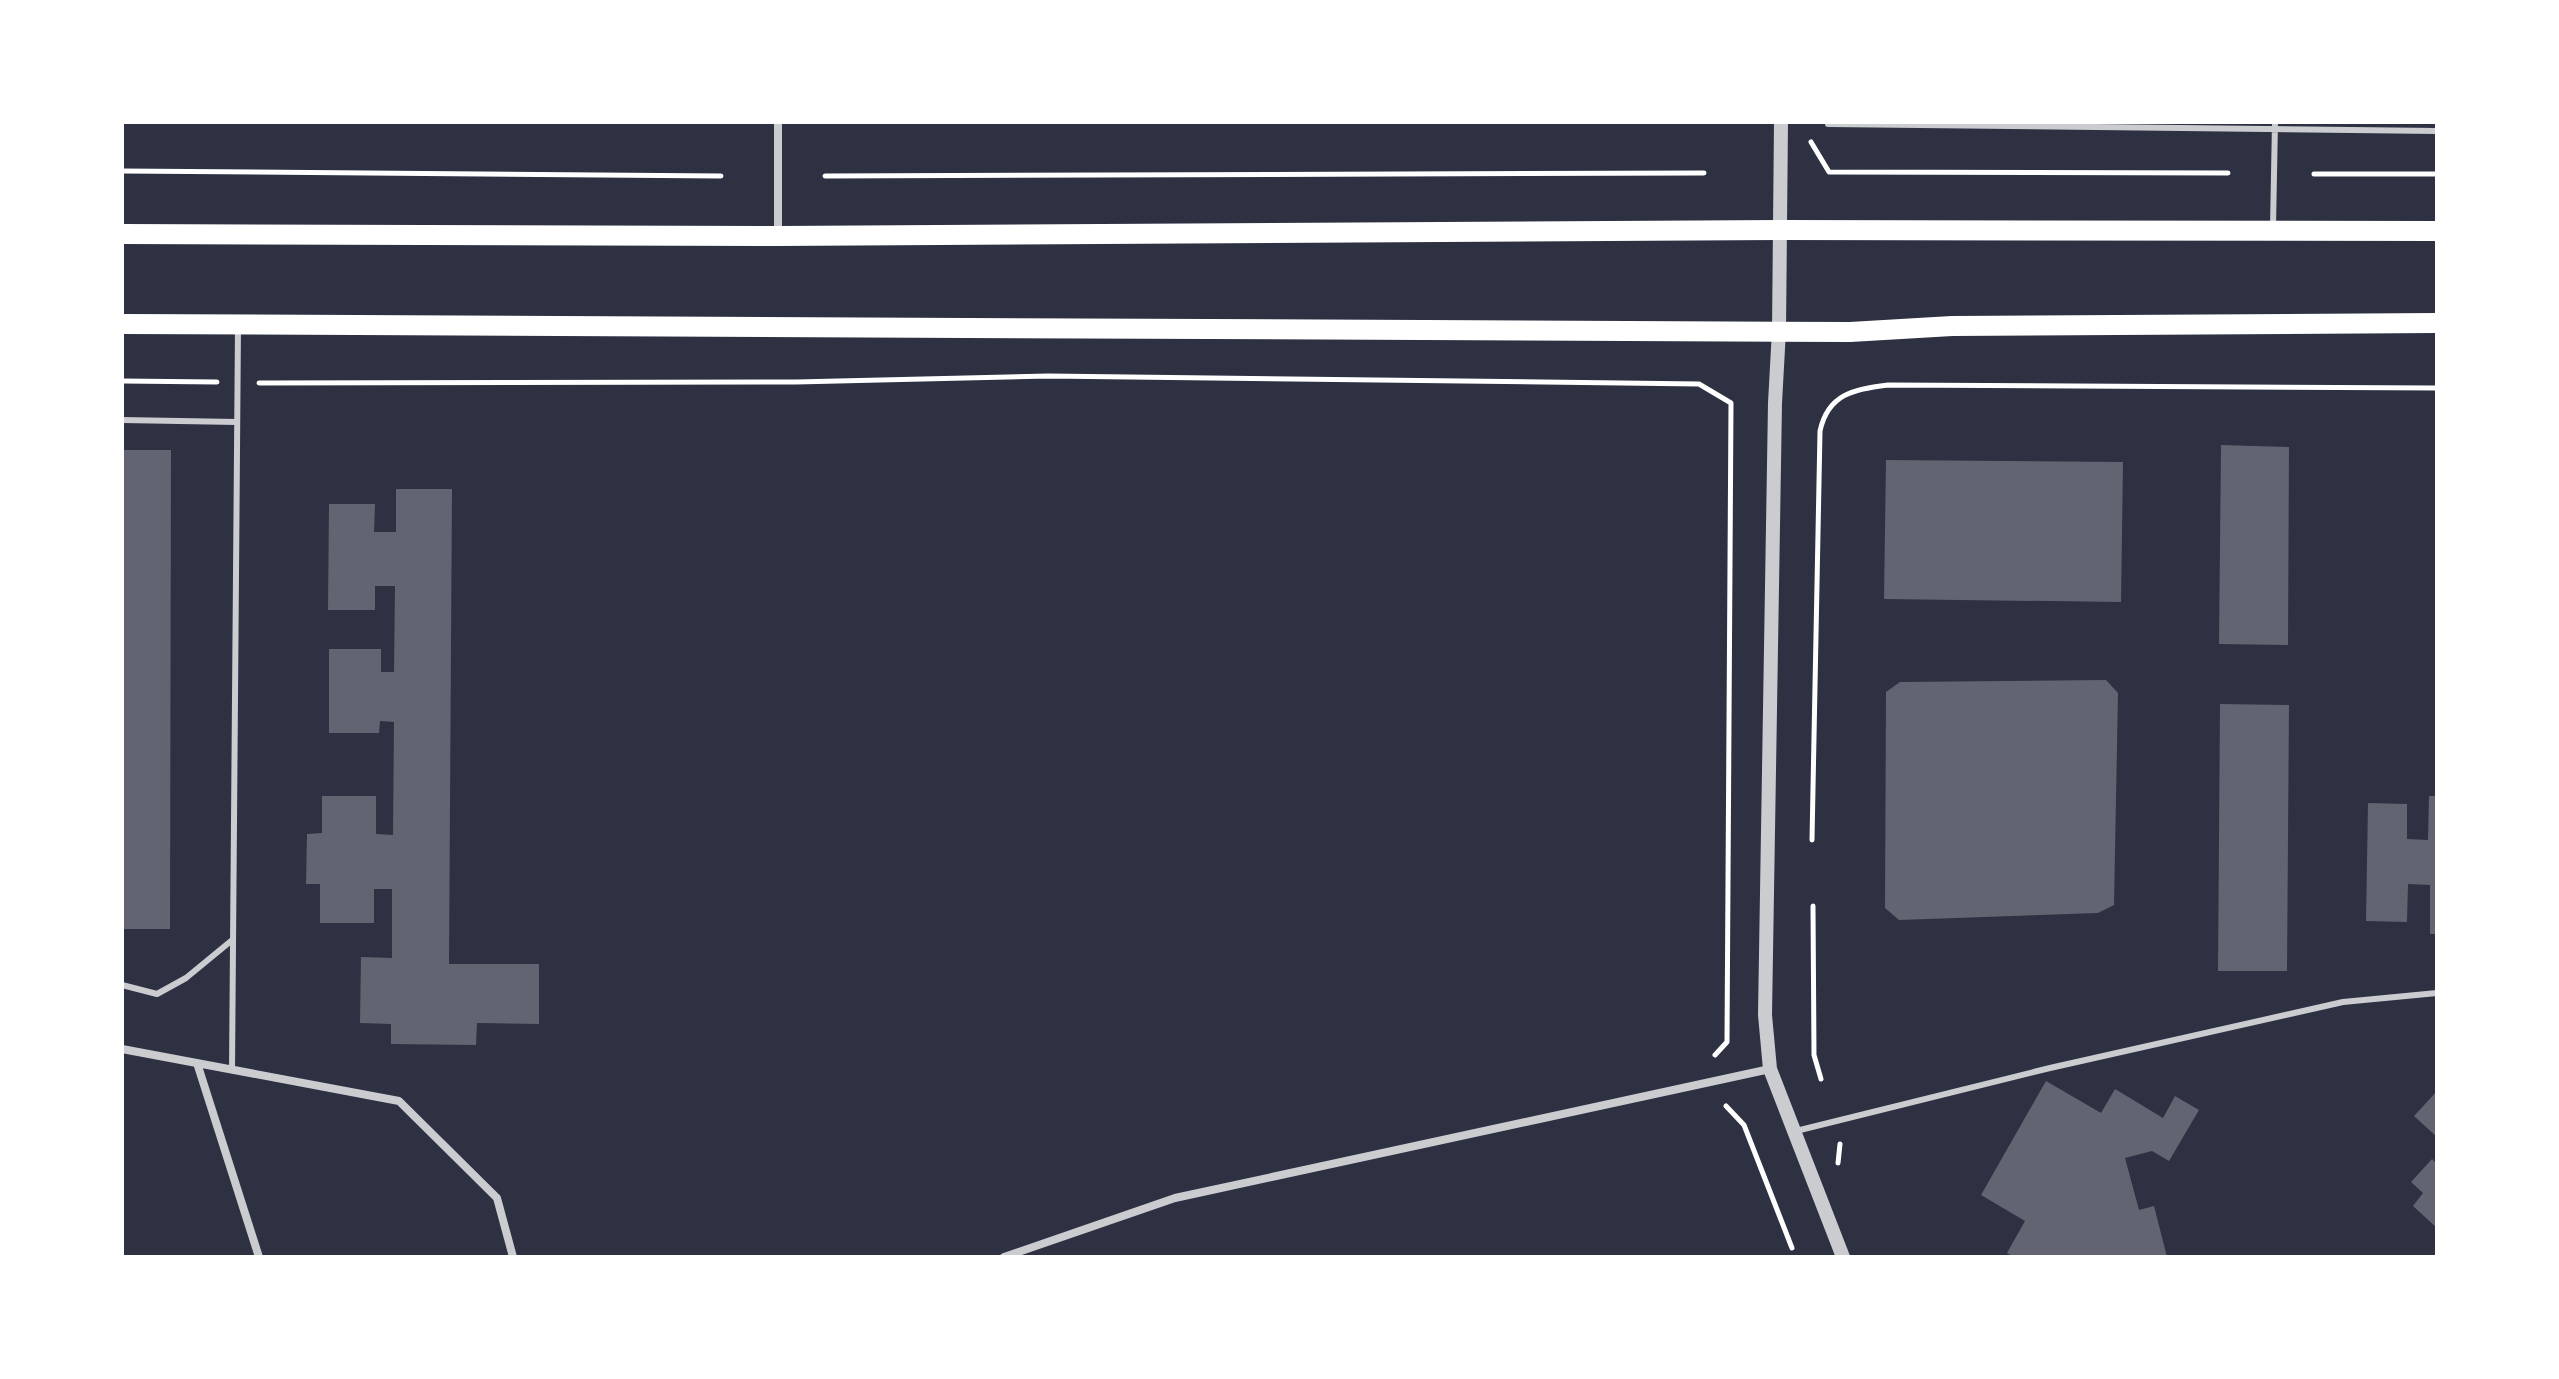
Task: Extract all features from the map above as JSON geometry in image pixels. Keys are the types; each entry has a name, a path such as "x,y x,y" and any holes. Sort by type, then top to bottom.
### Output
{"main road":[{"path":"122,234 778,236 1779,230 2437,231"},
{"path":"122,324 1850,332 1952,326 2437,323"}],"street":[{"path":"778,122 778,236"},
{"path":"1781,122 1766,984 1770,1069 1843,1257"},
{"path":"122,1049 399,1101 497,1198 513,1257"},
{"path":"197,1063 259,1257"},
{"path":"1004,1257 1175,1198 1770,1069"}],"lane":[{"path":"1828,122 2275,126 2437,131"},
{"path":"2273,230 2275,126"},
{"path":"232,1070 238,323"},
{"path":"122,420 237,422"},
{"path":"122,985 157,994 186,978 231,941"},
{"path":"1794,1131 2050,1068 2343,1002 2437,993"}],"path":[{"path":"1807,132 1829,172 2228,173"},
{"path":"122,171 721,176"},
{"path":"825,176 1704,173"},
{"path":"2314,174 2437,174"},
{"path":"122,381 796,382 1048,376 1699,384 1731,403 1727,1042 1710,1061"},
{"path":"1812,840 1820,431 1823,416 1833,402 1851,393 1888,385 2437,388"},
{"path":"1813,906 1814,1055 1821,1079"},
{"path":"1726,1106 1744,1125 1792,1248"}],"building":[{"path":"2221,445 2289,447 2288,645 2219,644"},
{"path":"122,450 171,450 170,929 122,929"},
{"path":"1886,460 2123,462 2121,602 1884,599"},
{"path":"396,489 452,489 449,964 539,964 539,1024 477,1023 476,1045 391,1044 391,1024 360,1023 361,957 392,958 392,889 374,889 374,923 320,923 320,884 306,884 307,834 322,833 322,796 376,796 376,834 393,835 394,722 380,721 379,733 329,733 329,649 381,649 381,672 394,672 395,586 375,586 375,610 328,610 329,504 375,504 374,532 396,532"},
{"path":"2106,680 2118,693 2114,905 2098,913 1899,920 1885,908 1886,692 1900,682"},
{"path":"2220,704 2289,705 2287,971 2218,971"},
{"path":"2429,796 2437,796 2437,934 2430,934 2430,885 2408,884 2407,922 2366,921 2368,803 2407,804 2407,839 2428,840"},
{"path":"2046,1081 2101,1113 2115,1089 2163,1118 2175,1096 2199,1110 2169,1161 2152,1151 2125,1158 2139,1210 2154,1206 2167,1257 2014,1257 2007,1253 2025,1221 1981,1195"},
{"path":"2437,1091 2437,1137 2414,1116"},
{"path":"2432,1159 2437,1164 2437,1228 2413,1206 2423,1193 2411,1182"}]}
